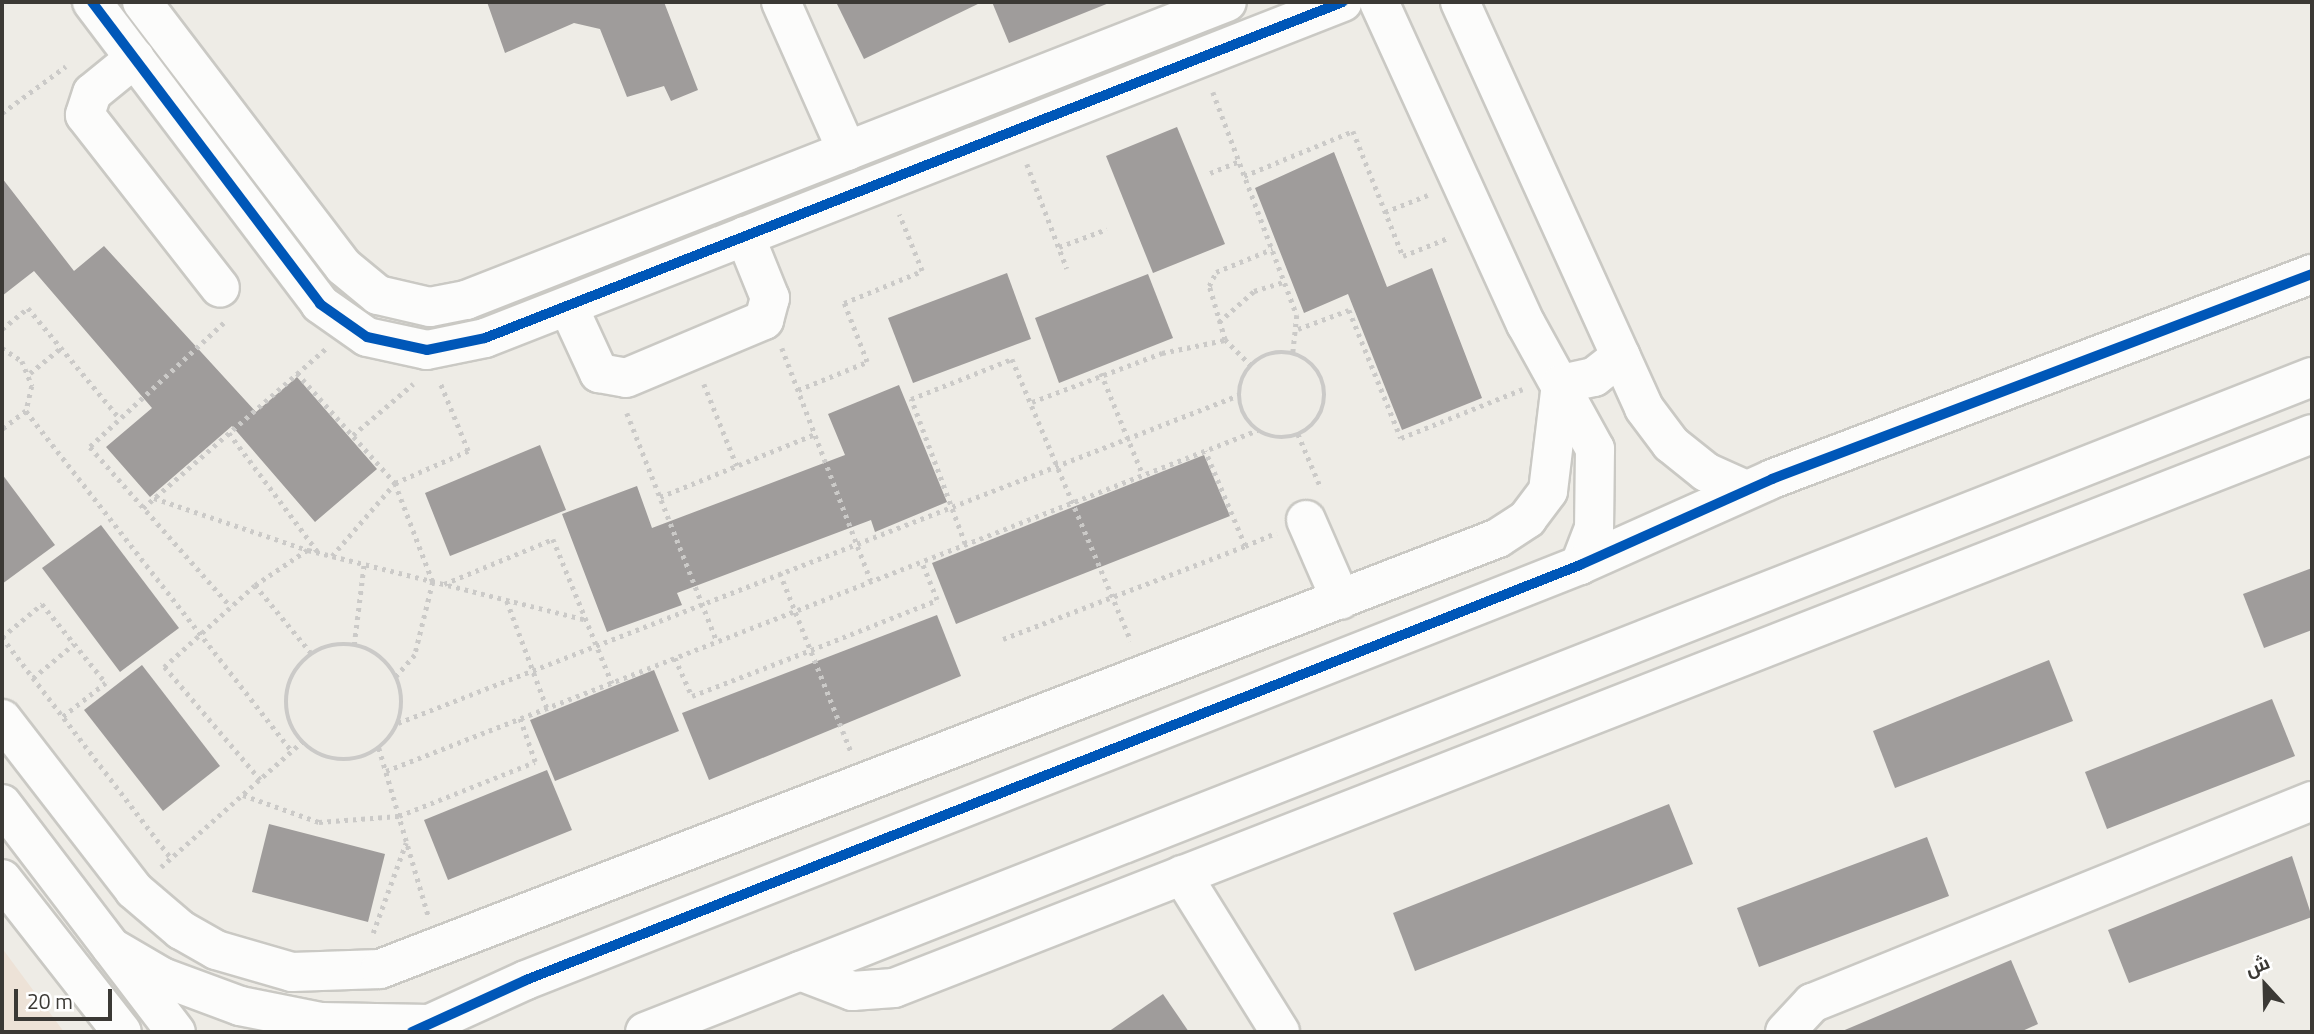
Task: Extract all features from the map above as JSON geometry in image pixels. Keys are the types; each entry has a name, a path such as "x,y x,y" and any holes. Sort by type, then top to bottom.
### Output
{"street":[{"path":"92,2 320,304 350,328 385,344 430,373 460,346 1343,2"},
{"path":"142,2 344,267 377,295 412,307 466,300 1227,2"},
{"path":"781,2 847,151"},
{"path":"1379,2 1481,225 1595,449 1599,488 1580,565"},
{"path":"1460,2 1644,408 1671,444 1706,472 1746,490"},
{"path":"135,58 92,93 85,115 225,304"},
{"path":"568,306 593,366 613,379 690,351 769,314 770,298 745,236"},
{"path":"111,947 162,977 240,1006 321,1022 421,1028 526,980 1580,565 1746,490 2312,274"},
{"path":"1559,380 1594,377 1622,356"},
{"path":"645,1032 2312,377"},
{"path":"2,719 134,890 181,930 253,963 292,972 359,972 439,951 1499,538 1527,519 1554,474 1559,380"},
{"path":"800,971 852,991 894,988 2312,434"},
{"path":"1306,520 1341,600"},
{"path":"1785,1032 1812,1003 2312,801"},
{"path":"2,804 176,1032"},
{"path":"1182,875 1279,1032"},
{"path":"2,879 122,1032"},
{"path":"57,950 89,1032"},
{"path":"468,1032 526,980"}],"path":[{"path":"1200,58 1284,282 1298,329 1293,354"},
{"path":"2,113 69,64"},
{"path":"1014,131 1068,269"},
{"path":"1244,176 1353,131 1403,256 1481,225"},
{"path":"1210,173 1239,161"},
{"path":"798,390 867,362 844,303 922,271 886,181"},
{"path":"1385,212 1461,183"},
{"path":"1059,247 1108,229"},
{"path":"1251,366 1225,340 1211,278 1272,249"},
{"path":"1219,322 1254,291 1284,282"},
{"path":"225,304 120,419 90,447 231,607"},
{"path":"2,329 28,308 120,419"},
{"path":"1298,329 1349,310 1401,438 1559,380"},
{"path":"769,314 871,581"},
{"path":"143,508 350,328"},
{"path":"1032,402 1101,373 1225,340"},
{"path":"2,348 30,373"},
{"path":"61,348 30,373 26,411 292,751"},
{"path":"690,351 737,466"},
{"path":"386,771 1258,430 1298,434 1320,416 1320,375 1293,354 1272,353 1251,366 1239,395 856,542 398,723 379,748 340,760 302,743 285,704 292,675 312,654 354,645 379,656 396,677 398,723"},
{"path":"965,544 911,399 1012,359 1058,464 1144,677"},
{"path":"297,373 395,483 433,582 415,655 396,677"},
{"path":"332,556 395,483 468,451 430,373 353,435"},
{"path":"1101,373 1143,475"},
{"path":"613,379 717,641"},
{"path":"1239,395 1258,430"},
{"path":"2,430 26,411"},
{"path":"229,433 318,552"},
{"path":"660,497 815,434"},
{"path":"1003,639 1245,546 1205,451"},
{"path":"154,498 308,550 586,620"},
{"path":"443,584 553,539 612,683"},
{"path":"260,779 164,667 255,585 308,550"},
{"path":"675,658 692,696 811,650 937,600 920,561"},
{"path":"354,645 364,564"},
{"path":"780,573 864,786"},
{"path":"255,585 312,654"},
{"path":"507,600 547,708"},
{"path":"63,717 106,683 41,604 2,637 33,678 171,858"},
{"path":"33,678 74,644"},
{"path":"243,794 319,822 399,816 536,762 520,719"},
{"path":"134,890 302,743"},
{"path":"379,748 439,951"},
{"path":"359,972 407,842"}],"shaded area":[{"path":"2,948 64,1032 2,1032"}],"building":[{"path":"487,2 664,2 698,90 671,101 664,86 627,97 600,29 574,23 505,53"},
{"path":"836,2 982,2 864,59"},
{"path":"992,2 1108,2 1109,3 1009,43"},
{"path":"1177,127 1225,244 1153,273 1106,156"},
{"path":"1334,152 1387,287 1432,268 1482,398 1402,430 1348,294 1304,313 1255,188"},
{"path":"2,178 74,271 104,246 256,412 297,377 377,469 315,522 232,426 150,497 106,447 152,408 34,271 2,296"},
{"path":"1007,273 1031,339 913,383 888,318"},
{"path":"1148,274 1173,338 1059,383 1035,318"},
{"path":"899,385 947,502 875,532 871,520 677,593 682,605 607,632 562,514 637,486 652,528 845,455 828,414"},
{"path":"540,445 566,510 450,556 425,493"},
{"path":"1204,455 1230,516 956,624 932,563"},
{"path":"2,474 55,545 2,584"},
{"path":"101,525 179,628 120,672 42,568"},
{"path":"2312,568 2312,630 2264,648 2243,594"},
{"path":"937,615 961,676 709,780 682,713"},
{"path":"2049,660 2073,721 1895,788 1873,731"},
{"path":"142,665 220,766 163,811 84,710"},
{"path":"654,670 679,731 555,781 530,720"},
{"path":"2272,699 2295,756 2107,829 2085,772"},
{"path":"547,770 572,830 448,880 424,820"},
{"path":"1669,804 1693,864 1415,971 1393,913"},
{"path":"269,824 385,854 368,922 252,892"},
{"path":"1927,837 1949,896 1759,967 1737,908"},
{"path":"2292,856 2312,917 2129,983 2108,930"},
{"path":"2011,960 2038,1024 2020,1032 1840,1032"},
{"path":"1163,994 1189,1032 1108,1032"}],"cycle path":[{"path":"92,2 320,304 367,337 427,350 485,338 1343,2"},
{"path":"412,1032 526,980 1580,565 1772,479 2312,274"}]}
